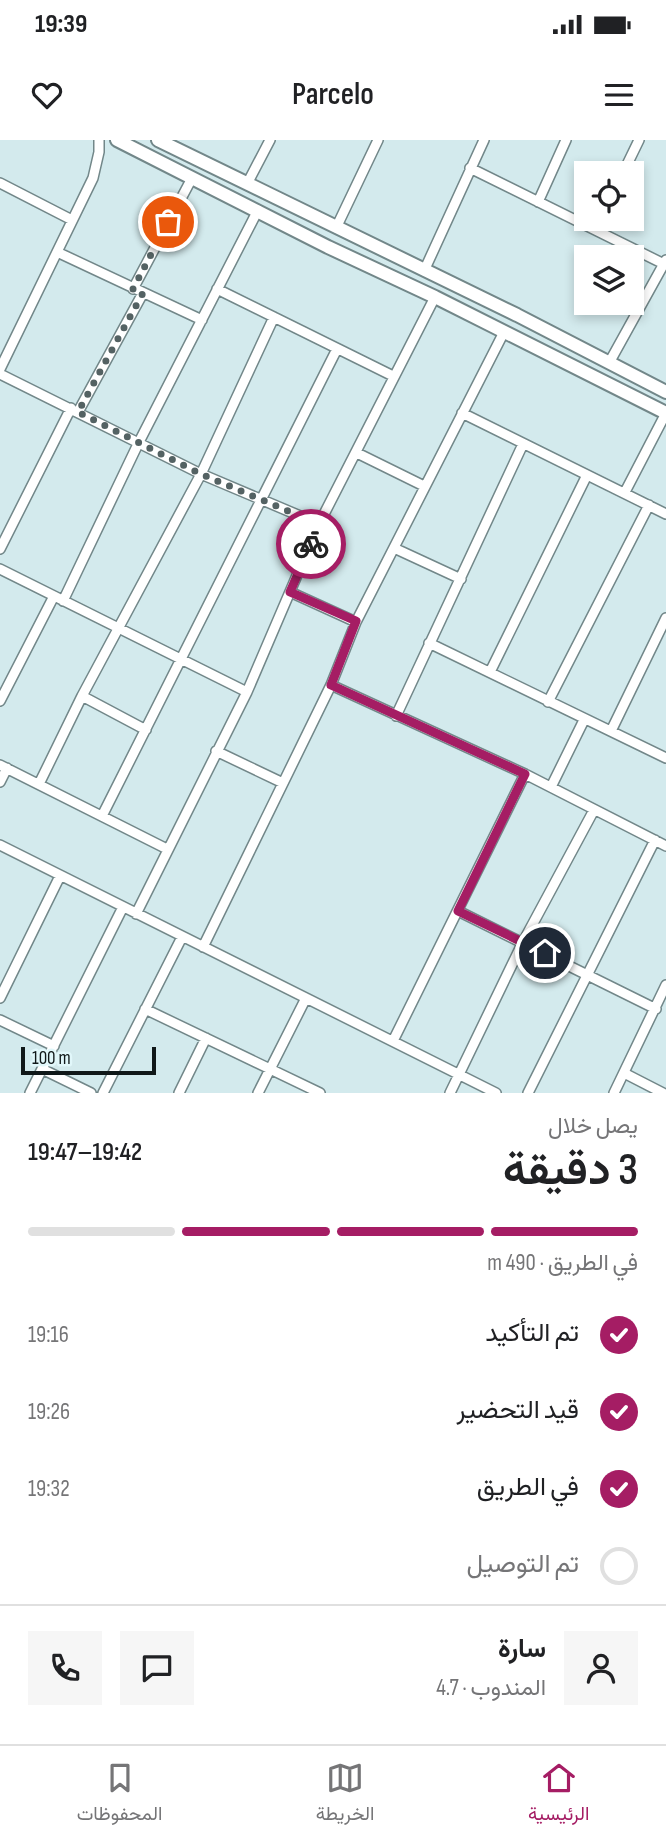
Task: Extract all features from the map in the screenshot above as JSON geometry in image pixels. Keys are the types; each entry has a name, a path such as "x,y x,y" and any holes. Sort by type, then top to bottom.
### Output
{"main road":[{"path":"117,140 666,413"},
{"path":"158,140 666,392"}],"street":[{"path":"99,140 93,178 0,372 138,444 261,501 319,524"},
{"path":"247,184 270,140"},
{"path":"336,228 378,140"},
{"path":"424,271 484,140"},
{"path":"538,201 566,140"},
{"path":"629,161 639,140"},
{"path":"470,169 574,220"},
{"path":"133,289 192,178"},
{"path":"1,185 72,220"},
{"path":"0,701 59,598 258,209"},
{"path":"596,231 665,263 609,363"},
{"path":"57,252 202,320"},
{"path":"217,289 393,376"},
{"path":"0,549 74,410 143,293"},
{"path":"136,914 247,692 319,524 435,297"},
{"path":"38,785 82,696 201,474 274,317"},
{"path":"203,947 331,685 356,621 504,332"},
{"path":"102,816 337,349"},
{"path":"462,413 666,514"},
{"path":"625,492 666,413"},
{"path":"396,716 523,444"},
{"path":"356,453 424,486"},
{"path":"490,672 587,475"},
{"path":"548,702 649,505"},
{"path":"394,548 461,579"},
{"path":"0,569 247,692"},
{"path":"290,592 356,621"},
{"path":"611,732 666,618"},
{"path":"429,643 666,758"},
{"path":"331,685 525,774 666,846"},
{"path":"82,696 146,730"},
{"path":"551,787 584,720"},
{"path":"216,751 282,783"},
{"path":"0,782 3,767 167,849"},
{"path":"393,1041 525,774"},
{"path":"450,1093 523,942 594,810"},
{"path":"528,1093 655,840"},
{"path":"0,845 496,1093"},
{"path":"0,998 61,876"},
{"path":"30,1093 123,908"},
{"path":"458,911 656,1009"},
{"path":"103,1093 182,937"},
{"path":"614,1093 666,985"},
{"path":"258,1093 306,998"},
{"path":"145,1009 320,1093"},
{"path":"0,1020 54,1046"},
{"path":"179,1093 206,1038"},
{"path":"42,1069 91,1093"},
{"path":"624,1073 663,1093"}],"way so far":[{"path":"168,222 133,289 143,293 78,412 201,474 319,524 311,544"}],"route":[{"path":"311,544 290,592 356,621 331,685 525,774 458,911 545,953"}]}
